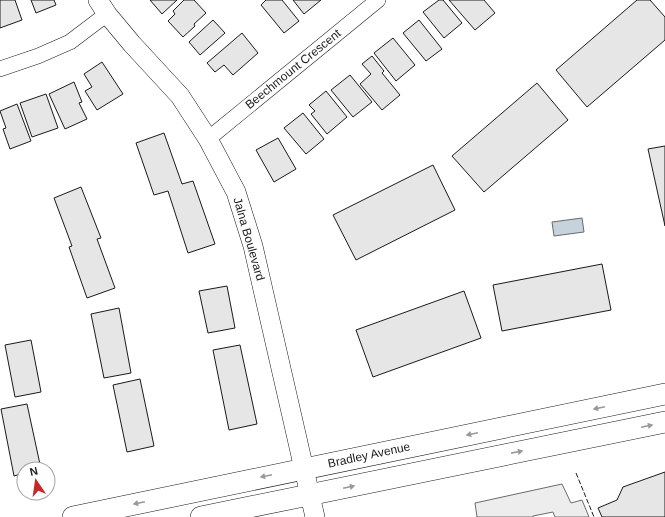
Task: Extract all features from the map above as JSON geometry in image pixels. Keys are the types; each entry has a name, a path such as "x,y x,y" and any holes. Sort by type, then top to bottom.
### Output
{"main road":[{"name":"Bradley Avenue","path":"73,517 665,394"},
{"path":"202,517 665,422"}],"street":[{"name":"Beechmount Crescent","path":"208,139 378,0"},
{"name":"Jalna Boulevard","path":"103,7 132,44 180,96 208,139 236,192 253,246 315,517"},
{"path":"0,69 70,42 103,7"}],"shaded area":[{"path":"582,218 584,232 554,236 552,222"},
{"path":"562,484 571,503 582,500 589,517 555,517 553,512 533,517 477,517 475,503"}],"building":[{"path":"0,0 15,0 22,20 0,28"},
{"path":"31,0 54,0 56,5 36,13"},
{"path":"150,0 177,0 162,14"},
{"path":"184,0 194,0 206,13 183,37 168,21 175,14 173,11"},
{"path":"266,0 282,0 299,21 284,33 261,5"},
{"path":"293,0 321,0 304,14"},
{"path":"439,0 443,0 462,23 444,38 423,12"},
{"path":"449,0 484,0 495,13 475,30"},
{"path":"637,0 650,0 665,17 665,40 587,107 556,70"},
{"path":"213,20 225,33 200,55 189,42"},
{"path":"419,20 442,49 426,61 403,33"},
{"path":"242,33 258,53 233,75 224,65 215,72 207,63"},
{"path":"393,38 415,65 396,81 374,53"},
{"path":"372,56 384,71 382,73 400,95 382,110 360,84 371,74 362,64"},
{"path":"102,62 123,94 97,110 85,91 92,87 84,74"},
{"path":"350,75 372,102 353,117 331,90"},
{"path":"74,82 82,102 79,103 87,119 65,129 49,94"},
{"path":"537,83 568,120 484,192 452,156"},
{"path":"326,91 347,117 327,134 311,114 315,111 309,105"},
{"path":"46,94 58,128 32,137 20,103"},
{"path":"17,104 31,141 10,149 3,129 6,128 0,111"},
{"path":"303,113 324,139 306,154 284,128"},
{"path":"164,133 182,184 193,181 215,244 188,253 168,191 154,195 136,143"},
{"path":"278,138 296,169 274,182 256,150"},
{"path":"665,146 665,226 648,149"},
{"path":"433,165 455,210 356,260 333,215"},
{"path":"81,187 101,238 97,239 115,288 87,298 69,247 72,246 54,198"},
{"path":"602,264 611,310 502,331 493,285"},
{"path":"227,286 235,328 208,333 199,291"},
{"path":"464,291 481,338 373,377 356,330"},
{"path":"119,308 131,373 104,378 91,314"},
{"path":"31,340 41,392 15,397 5,345"},
{"path":"240,345 257,424 229,430 213,350"},
{"path":"140,379 154,446 127,452 113,385"},
{"path":"27,404 39,461 16,461 16,475 14,476 1,409"},
{"path":"665,472 665,517 602,517 598,508 617,500 623,487"}],"fence":[{"path":"576,473 594,517"}]}
